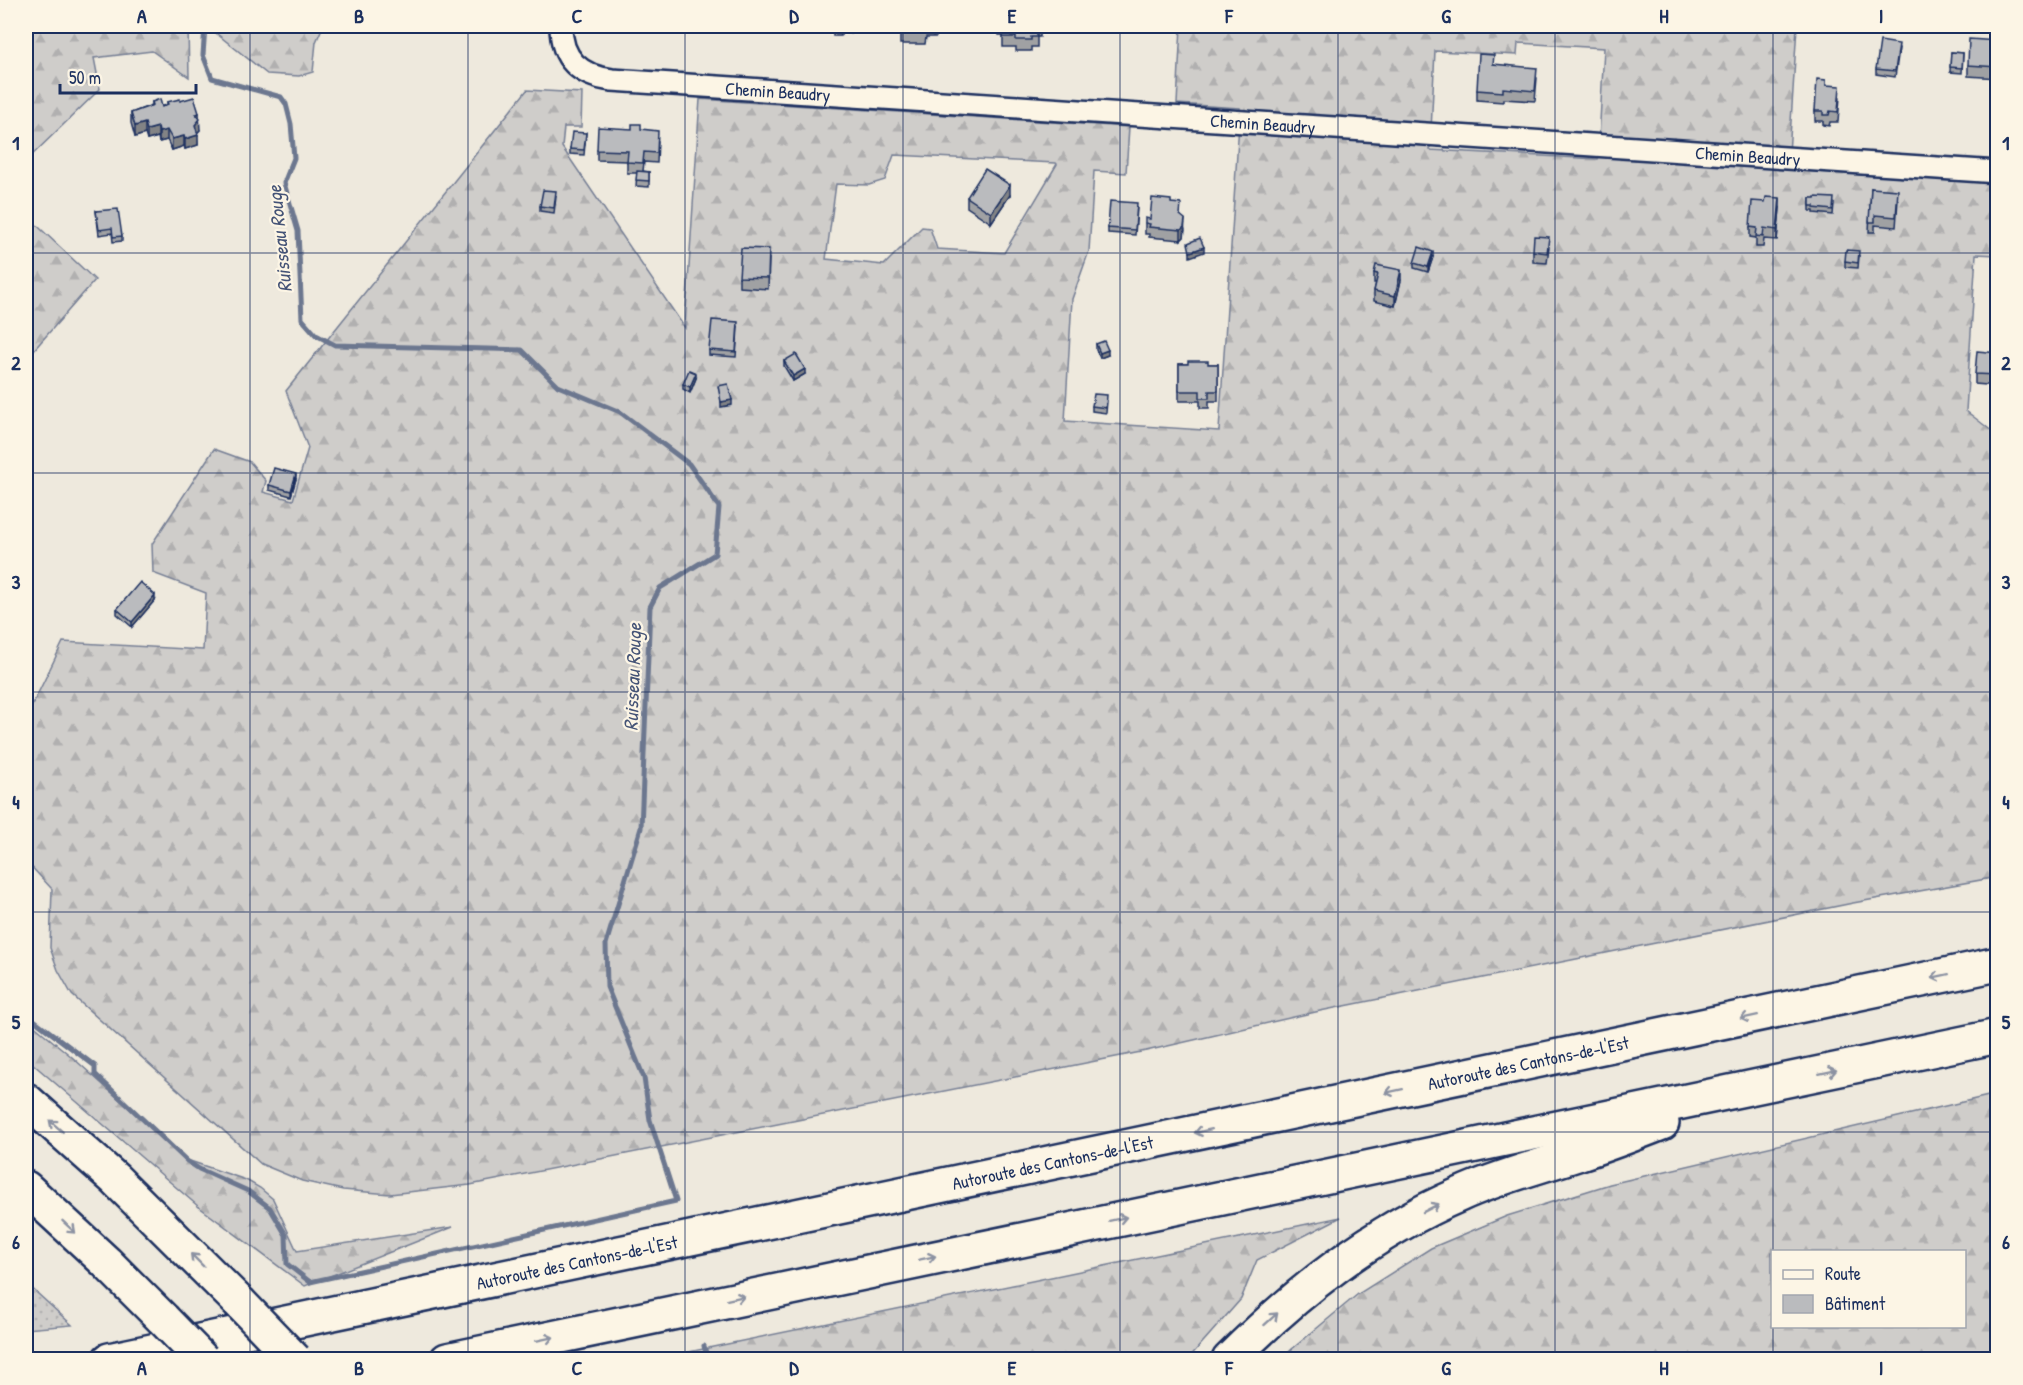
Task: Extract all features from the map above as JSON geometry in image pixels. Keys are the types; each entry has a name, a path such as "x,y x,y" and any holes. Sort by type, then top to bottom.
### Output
{"highway":[{"name":"Autoroute des Cantons-de-l'Est","path":"109,1359 1998,964"},
{"path":"447,1359 1998,1036"},
{"path":"1229,1359 1276,1314 1326,1274 1375,1240 1437,1205 1503,1177 1576,1155 1771,1084"},
{"path":"26,1100 115,1179 295,1359"},
{"path":"26,1188 106,1262 203,1359"}],"street":[{"name":"Chemin Beaudry","path":"561,26 565,50 572,62 583,72 612,80 1998,172"}],"green space":[{"path":"26,26 207,26 188,28 189,77 152,51 94,58 100,89 26,161"},
{"path":"207,26 323,26 316,42 313,72 299,76 267,74"},
{"path":"1181,26 1797,26 1788,170 1997,183 1997,255 1976,254 1966,411 1997,435 1997,877 1853,903 1320,1011 1146,1051 470,1185 390,1194 343,1190 302,1181 261,1164 72,995 58,970 50,948 52,889 26,861 26,718 63,642 203,650 206,593 153,573 152,544 214,449 250,462 266,481 263,492 293,500 308,448 286,391 527,90 582,93 581,127 564,127 562,147 685,328 700,99 1129,127 1126,173 1094,171 1089,251 1072,299 1065,421 1219,431 1240,108 1177,104","holes":["1518,43 1604,48 1598,159 1430,150 1435,51 1517,55","894,155 1056,163 1057,164 1004,253 937,249 930,228 922,227 884,265 826,259 836,184 869,185 885,180"]},
{"path":"26,215 95,280 26,359"},
{"path":"26,1019 187,1160 246,1180 273,1199 297,1251 453,1227 305,1286 199,1207 26,1058"},
{"path":"1997,1094 1997,1359 1282,1359 1358,1294 1431,1248 1507,1216 1610,1184"},
{"path":"1341,1217 1257,1260 1241,1299 1188,1359 655,1359"},
{"path":"26,1283 72,1325 26,1329"}],"building":[{"path":"900,26 926,26 925,34 900,33"},
{"path":"1003,26 1037,26 1037,37 1031,37 1031,40 1016,40 1016,37 1003,37"},
{"path":"1969,39 1998,41 1998,67 1968,65"},
{"path":"1880,41 1899,44 1895,71 1876,69"},
{"path":"1951,52 1963,53 1962,68 1950,67"},
{"path":"1479,54 1494,55 1493,64 1537,68 1535,91 1503,88 1503,92 1477,90"},
{"path":"1817,79 1826,80 1826,85 1840,86 1838,112 1830,111 1829,115 1823,115 1823,111 1815,111"},
{"path":"194,97 199,113 196,114 200,119 195,125 198,135 185,139 184,136 172,139 167,130 159,132 158,127 147,130 145,123 135,126 131,113 153,105 152,102 160,99 162,107 168,104 167,102"},
{"path":"632,124 641,124 641,129 658,131 657,153 644,152 643,163 627,162 628,151 597,150 598,127 632,129"},
{"path":"572,132 586,133 584,150 570,149"},
{"path":"985,169 1010,185 991,213 967,197"},
{"path":"637,171 649,172 649,181 636,180"},
{"path":"1871,188 1898,190 1896,217 1875,215 1875,222 1869,222"},
{"path":"543,190 556,191 554,208 540,206"},
{"path":"1766,197 1780,198 1777,230 1764,228 1763,237 1756,236 1757,228 1750,227 1752,201 1765,202"},
{"path":"1152,198 1171,200 1171,203 1181,204 1180,215 1185,219 1181,230 1149,227 1150,224 1145,223 1145,218 1150,219"},
{"path":"1810,198 1834,198 1833,210 1810,206"},
{"path":"1110,201 1137,203 1135,230 1108,228"},
{"path":"118,209 122,236 113,237 112,228 99,230 96,211"},
{"path":"1534,236 1549,237 1547,253 1533,251"},
{"path":"1200,238 1204,247 1190,252 1188,243"},
{"path":"1419,247 1433,252 1428,267 1414,263"},
{"path":"741,248 769,249 768,278 739,277"},
{"path":"1846,250 1859,251 1858,263 1845,261"},
{"path":"1376,265 1401,270 1395,296 1374,291 1378,274 1374,273"},
{"path":"712,320 738,322 736,352 709,350"},
{"path":"1104,341 1108,350 1100,353 1096,344"},
{"path":"1977,351 1998,353 1998,375 1975,374"},
{"path":"796,354 805,369 793,376 784,361"},
{"path":"1188,361 1208,361 1208,364 1218,364 1218,391 1209,391 1209,398 1200,398 1200,391 1179,391 1179,364 1188,364"},
{"path":"689,370 696,373 690,387 683,384"},
{"path":"728,384 732,400 721,402 718,386"},
{"path":"1094,394 1107,395 1106,408 1092,406"},
{"path":"274,468 296,474 291,491 269,485"},
{"path":"140,582 155,595 132,622 117,609"}],"waterway":[{"name":"Ruisseau Rouge","path":"26,1014 95,1066 95,1074 187,1161 199,1169 248,1191 270,1208 286,1235 287,1264 310,1282 676,1201 650,1120 644,1078 607,987 606,944 641,828 650,607 660,588 715,554 719,507 689,464 620,412 558,386 522,350 335,345 316,335 302,319 298,231 284,183 294,158 291,124 286,104 281,97 212,78 203,55 205,26"},
{"name":"Ruisseau Rouge","path":"704,1346 708,1360"}]}
